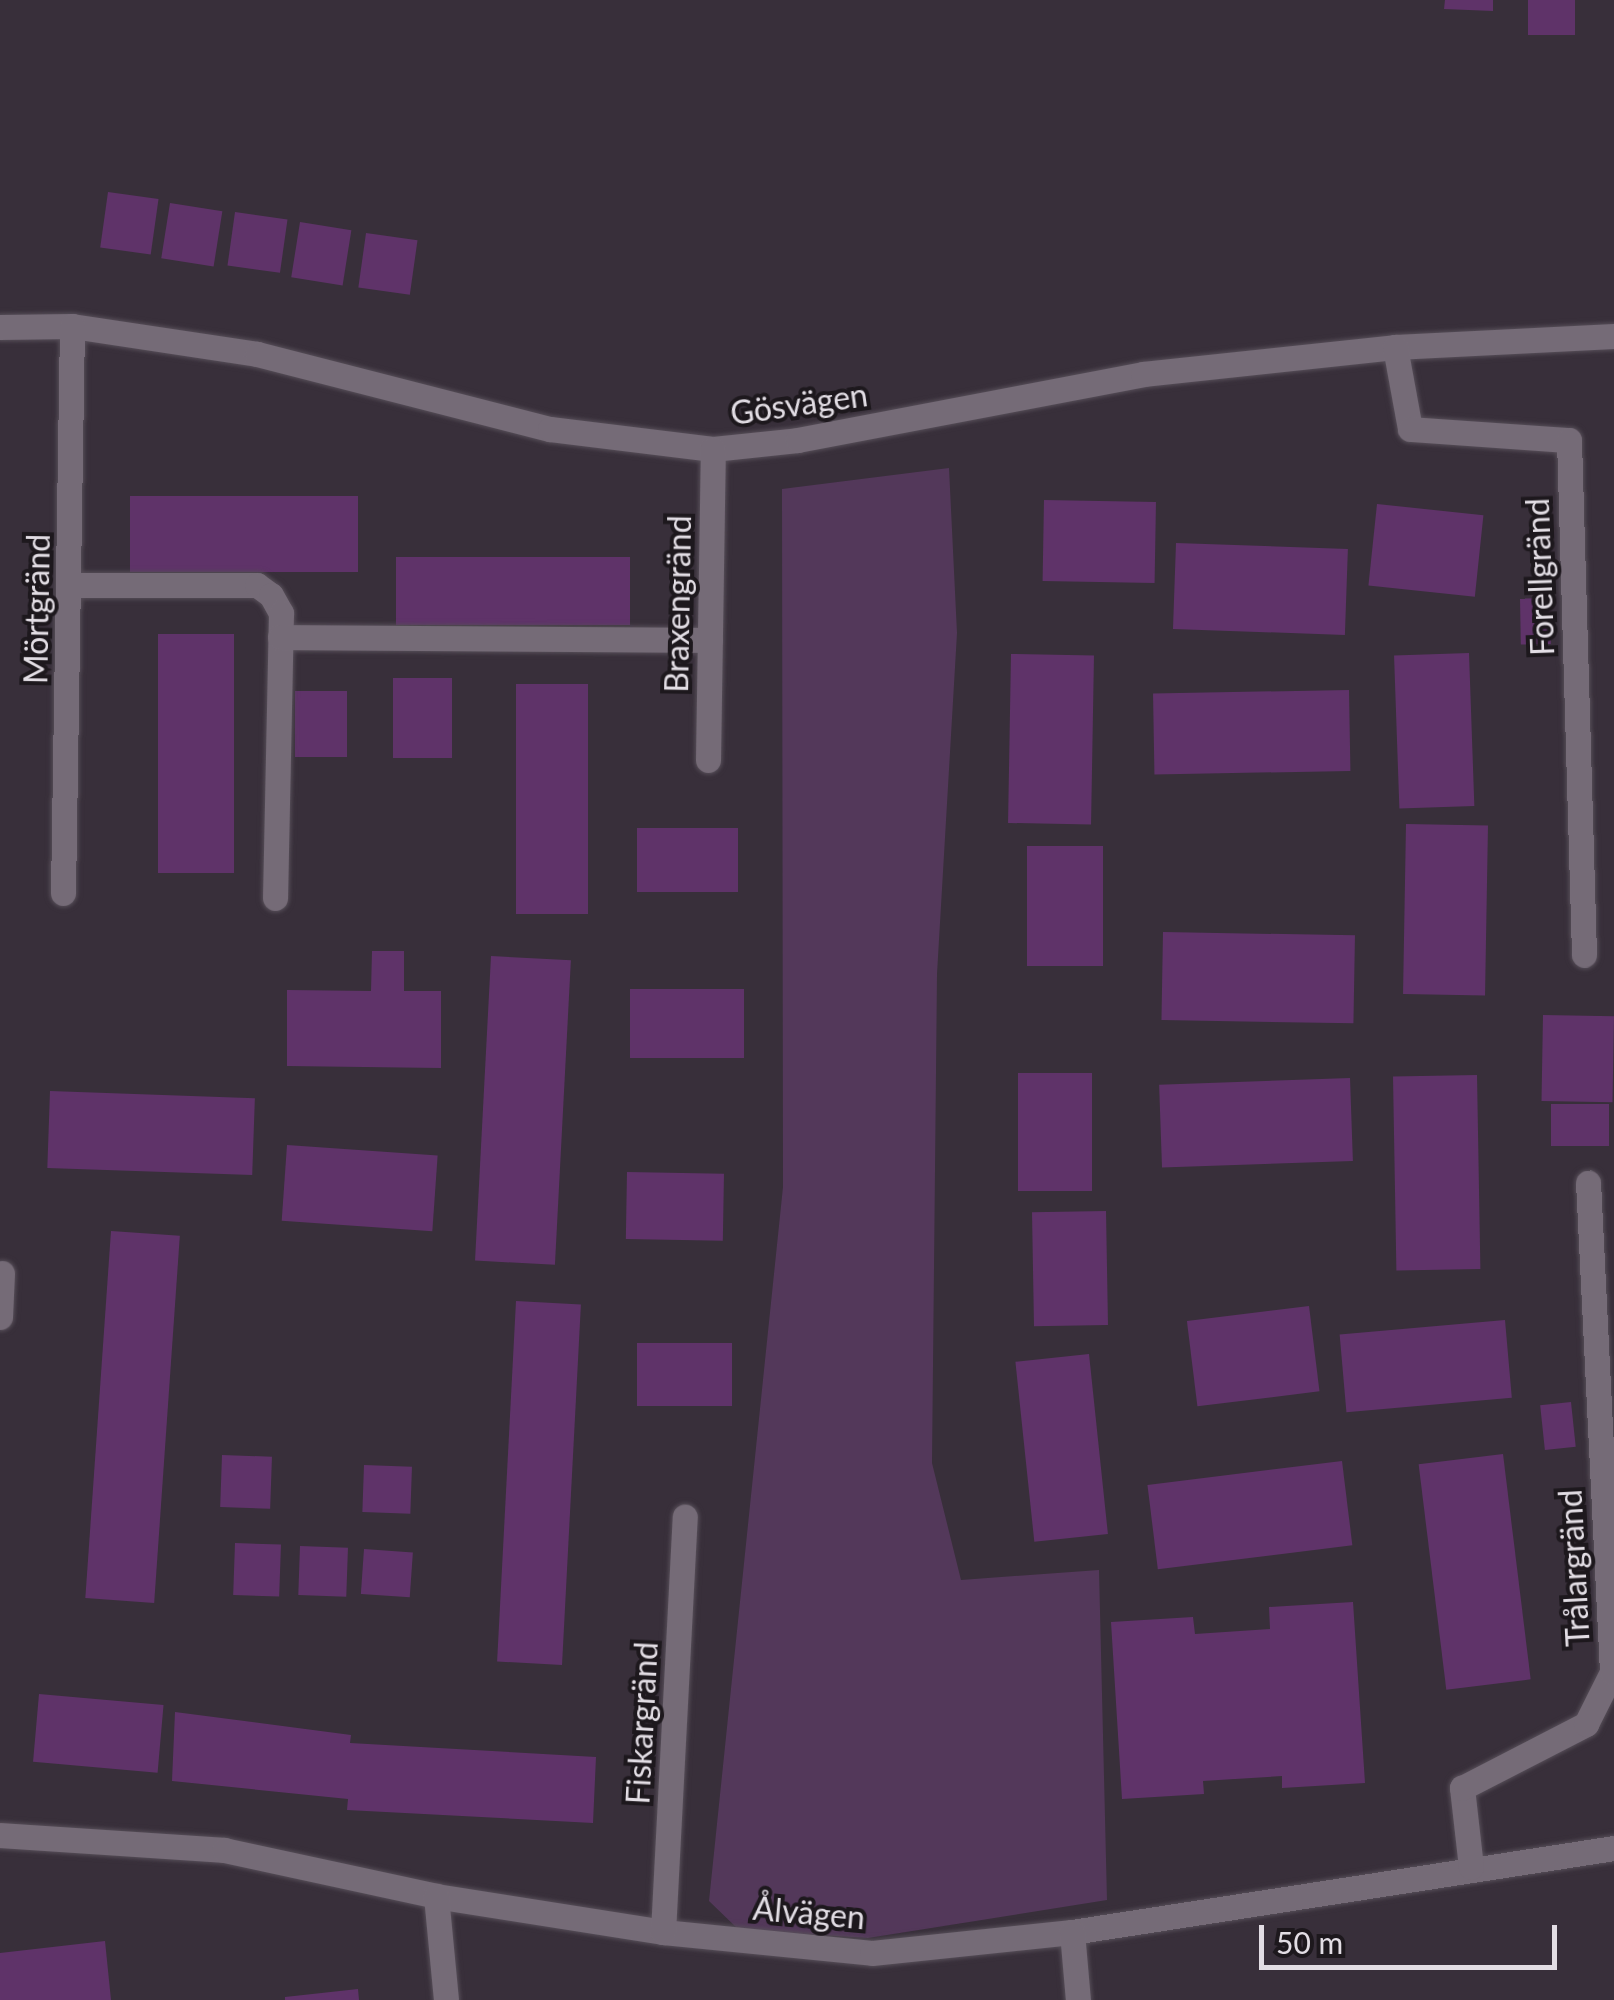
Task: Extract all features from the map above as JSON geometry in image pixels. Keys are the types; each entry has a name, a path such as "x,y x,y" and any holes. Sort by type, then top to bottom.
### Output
{"street":[{"name":"Gösvägen","path":"0,327 72,326 257,354 550,430 713,449 798,440 1143,374 1395,347 1614,336"},
{"name":"Mörtgränd","path":"63,893 71,585 72,326"},
{"name":"Forellgränd","path":"1395,347 1410,429 1569,440 1584,955"},
{"name":"Braxengränd","path":"708,760 713,449"},
{"path":"71,585 257,585 280,613 275,898"},
{"path":"280,637 710,640"},
{"name":"Trålargränd","path":"1471,1867 1462,1788 1586,1724 1612,1672 1588,1183"},
{"path":"0,1317 2,1272"},
{"name":"Fiskargränd","path":"664,1932 685,1517"},
{"name":"Ålvägen","path":"0,1835 224,1850 436,1896 664,1932 872,1952 1072,1932 1471,1867 1614,1848"},
{"path":"436,1896 446,2000"},
{"path":"1072,1932 1078,2000"}],"shaded area":[{"path":"949,468 957,633 937,974 932,1463 961,1580 1099,1570 1107,1900 868,1938 739,1930 709,1901 783,1187 782,489"}],"building":[{"path":"1445,0 1493,0 1493,11 1444,9"},
{"path":"1528,0 1575,0 1575,35 1528,35"},
{"path":"108,192 159,199 151,255 100,247"},
{"path":"170,203 222,211 214,267 161,258"},
{"path":"235,212 287,219 280,273 227,265"},
{"path":"300,222 351,230 343,285 291,277"},
{"path":"366,233 417,240 410,295 358,287"},
{"path":"130,496 358,496 358,572 130,572"},
{"path":"1044,500 1156,502 1155,583 1043,581"},
{"path":"1377,504 1483,515 1475,597 1368,586"},
{"path":"1176,543 1348,549 1345,635 1173,629"},
{"path":"396,557 630,557 630,625 396,625"},
{"path":"1550,598 1551,644 1521,645 1520,599"},
{"path":"158,634 234,634 234,873 158,873"},
{"path":"1469,653 1474,806 1399,809 1394,656"},
{"path":"1011,654 1094,655 1091,824 1008,823"},
{"path":"393,678 452,678 452,758 393,758"},
{"path":"516,684 588,684 588,914 516,914"},
{"path":"1349,690 1350,771 1154,774 1153,693"},
{"path":"295,691 347,691 347,757 295,757"},
{"path":"1406,824 1488,825 1485,995 1403,994"},
{"path":"637,828 738,828 738,892 637,892"},
{"path":"1027,846 1103,846 1103,966 1027,966"},
{"path":"1163,932 1355,935 1353,1023 1161,1020"},
{"path":"372,951 404,951 404,991 441,991 441,1068 287,1066 287,990 371,991"},
{"path":"491,956 571,960 555,1265 475,1261"},
{"path":"630,989 744,989 744,1058 630,1058"},
{"path":"1543,1015 1614,1016 1612,1102 1541,1101"},
{"path":"1018,1073 1092,1073 1092,1191 1018,1191"},
{"path":"1477,1075 1480,1269 1396,1270 1393,1076"},
{"path":"1350,1078 1353,1161 1162,1168 1159,1085"},
{"path":"50,1091 255,1098 252,1175 47,1168"},
{"path":"1551,1104 1609,1104 1609,1146 1551,1146"},
{"path":"287,1145 438,1156 432,1231 282,1221"},
{"path":"627,1172 724,1174 723,1241 626,1239"},
{"path":"1106,1211 1108,1325 1034,1326 1032,1212"},
{"path":"111,1231 180,1236 154,1603 85,1598"},
{"path":"516,1301 581,1304 562,1665 497,1662"},
{"path":"1309,1306 1319,1391 1197,1406 1187,1321"},
{"path":"1505,1320 1512,1398 1346,1412 1340,1334"},
{"path":"637,1343 732,1343 732,1406 637,1406"},
{"path":"1089,1354 1108,1534 1034,1542 1015,1362"},
{"path":"1571,1402 1576,1447 1545,1450 1540,1405"},
{"path":"1503,1454 1531,1679 1446,1690 1419,1464"},
{"path":"222,1455 272,1457 270,1509 220,1507"},
{"path":"1342,1461 1352,1545 1158,1569 1147,1485"},
{"path":"364,1465 412,1467 410,1514 362,1512"},
{"path":"235,1543 281,1545 279,1597 233,1595"},
{"path":"300,1546 348,1548 346,1597 298,1595"},
{"path":"364,1549 413,1552 410,1597 361,1594"},
{"path":"1353,1602 1365,1783 1282,1788 1282,1776 1203,1781 1204,1794 1122,1799 1111,1622 1193,1617 1195,1634 1270,1629 1269,1607"},
{"path":"39,1694 164,1705 158,1773 33,1762"},
{"path":"175,1712 351,1735 350,1743 596,1757 593,1823 347,1810 348,1799 172,1781"},
{"path":"105,1941 111,2000 0,2000 0,1953"},
{"path":"358,1989 359,2000 285,2000 285,1997"}]}
